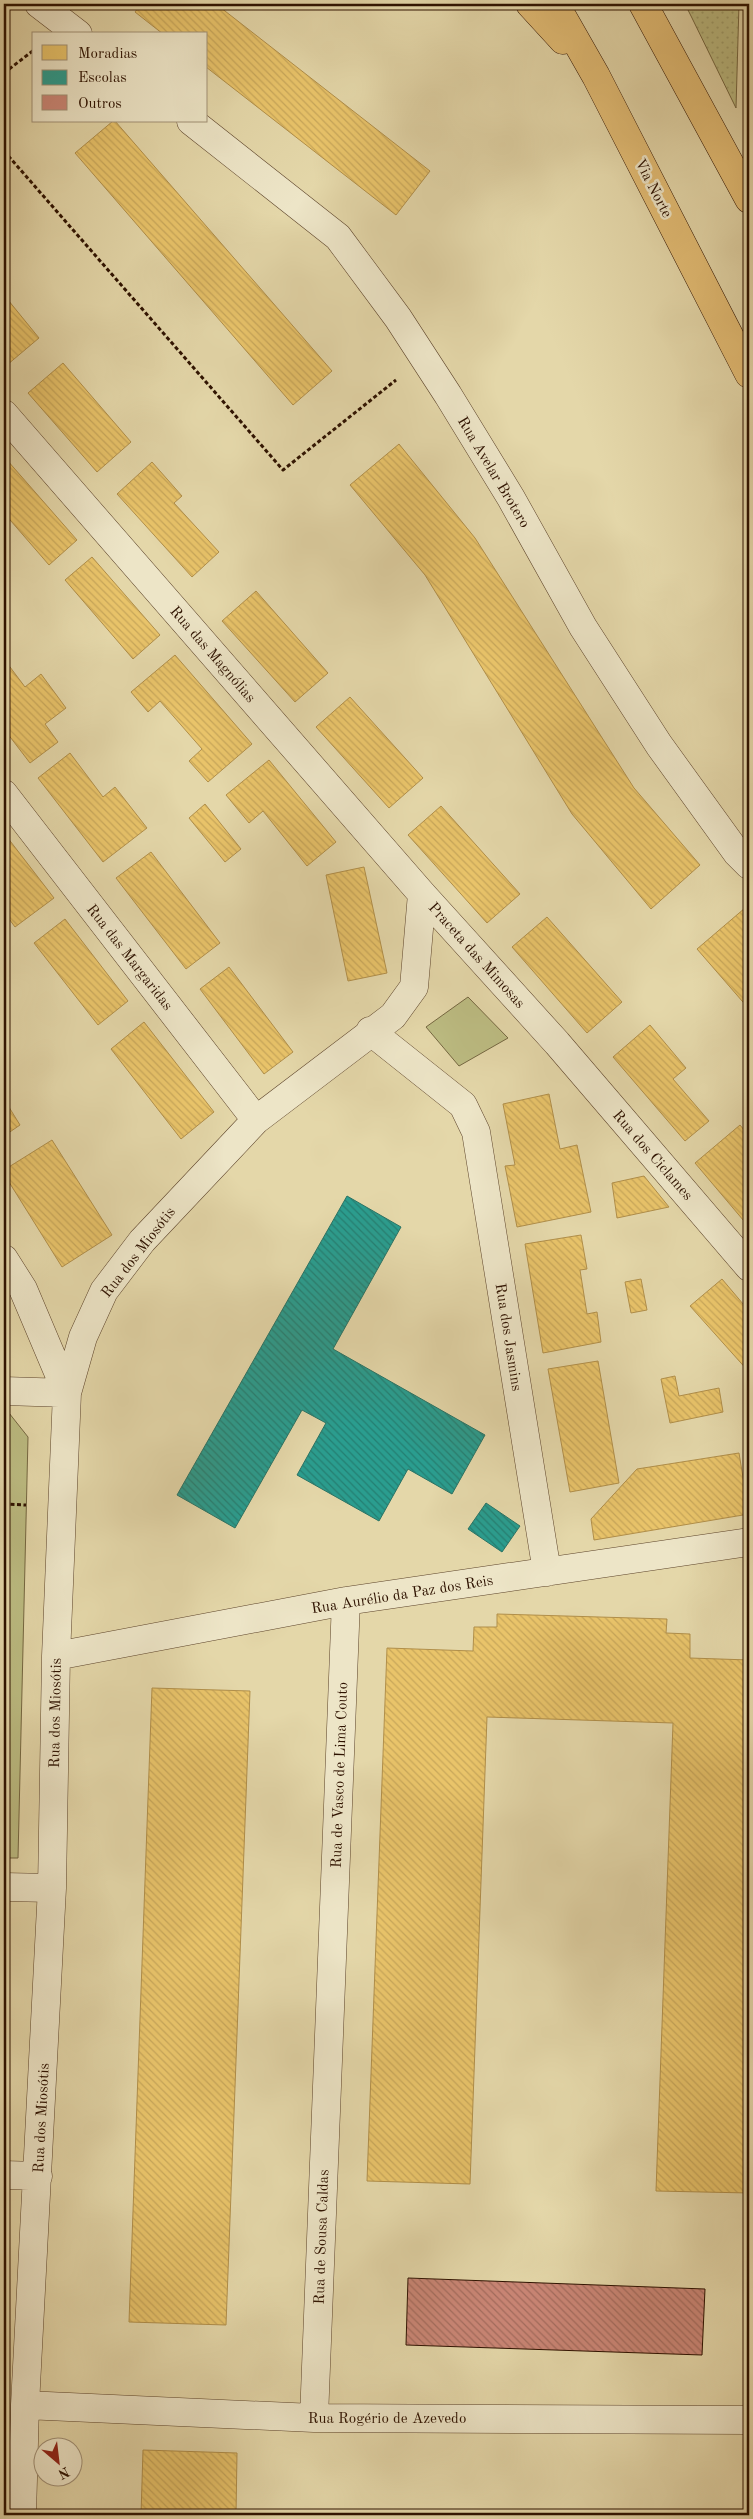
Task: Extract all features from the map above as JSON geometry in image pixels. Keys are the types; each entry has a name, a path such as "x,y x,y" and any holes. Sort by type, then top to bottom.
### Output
{"highway":[{"path":"530,4 596,76"},
{"name":"Via Norte","path":"555,4 596,76 749,374"},
{"path":"644,4 749,199"}],"street":[{"path":"39,4 75,32"},
{"name":"Rua Avelar Brotero","path":"192,122 338,237 398,318 424,358 511,498 582,626 659,745 737,853 749,866"},
{"name":"Rua das Magnólias","path":"4,414 422,894"},
{"name":"Rua das Margaridas","path":"4,794 256,1120"},
{"name":"Praceta das Mimosas","path":"370,1031 392,1016 414,987 422,894"},
{"name":"Praceta das Mimosas","path":"422,894 557,1043"},
{"name":"Rua dos Miosótis","path":"22,2515 25,2405 52,1888 56,1656 67,1392 83,1337 104,1291 142,1241 183,1195 256,1120 370,1031"},
{"name":"Rua dos Jasmins","path":"370,1031 463,1105 476,1132 547,1572"},
{"name":"Rua dos Ciclames","path":"557,1043 749,1268"},
{"path":"4,1259 23,1289 67,1392 4,1391"},
{"name":"Rua Aurélio da Paz dos Reis","path":"56,1656 346,1601 749,1542"},
{"name":"Rua de Vasco de Lima Couto","path":"328,2057 346,1601"},
{"path":"4,1887 52,1888"},
{"name":"Rua de Sousa Caldas","path":"314,2418 328,2057"},
{"path":"4,2175 38,2176"},
{"name":"Rua Rogério de Azevedo","path":"25,2405 314,2418 749,2420"}],"path":[{"path":"4,73 32,52"},
{"path":"4,151 283,470 424,358"},
{"path":"4,1504 27,1505"}],"green space":[{"path":"685,4 739,4 736,108 692,18"},
{"path":"468,997 508,1038 459,1066 426,1027"},
{"path":"4,1413 9,1413 28,1437 18,1858 4,1858"}],"building: Moradias":[{"path":"141,4 216,4 430,171 396,215 208,69 208,32 160,32 135,12"},
{"path":"112,122 116,122 332,371 293,405 75,153"},
{"path":"4,295 39,338 7,365 4,361"},
{"path":"63,363 131,442 97,472 28,393"},
{"path":"399,444 475,538 634,788 700,865 651,909 572,814 425,575 350,485"},
{"path":"7,460 77,540 49,565 4,513 4,463"},
{"path":"152,462 182,496 174,503 219,552 192,577 117,494"},
{"path":"92,557 160,635 133,659 65,580"},
{"path":"256,591 328,673 295,702 222,621"},
{"path":"175,655 252,744 208,782 189,761 202,749 160,701 148,712 131,692"},
{"path":"4,659 25,687 41,674 66,708 45,724 58,742 30,763 4,729"},
{"path":"350,697 423,778 389,808 316,727"},
{"path":"70,753 103,797 115,787 147,828 103,862 38,778"},
{"path":"269,760 336,842 307,866 263,811 249,823 226,795"},
{"path":"205,804 241,849 225,862 189,818"},
{"path":"441,806 520,894 487,923 408,835"},
{"path":"4,833 54,898 15,927 4,912"},
{"path":"151,852 220,943 186,969 116,878"},
{"path":"364,867 387,973 348,981 326,875"},
{"path":"745,908 749,913 749,1009 697,949"},
{"path":"547,917 622,1002 587,1033 512,947"},
{"path":"65,919 128,1001 98,1025 34,943"},
{"path":"229,967 293,1052 264,1074 200,989"},
{"path":"144,1022 214,1112 181,1139 111,1049"},
{"path":"650,1025 686,1068 673,1079 709,1121 685,1141 613,1057"},
{"path":"549,1094 560,1149 577,1145 591,1212 517,1227 505,1166 515,1165 503,1104"},
{"path":"4,1099 20,1125 4,1136"},
{"path":"740,1125 749,1136 749,1227 695,1163"},
{"path":"52,1140 112,1235 62,1267 4,1174 4,1170"},
{"path":"644,1176 669,1207 617,1218 612,1183"},
{"path":"581,1235 587,1269 580,1270 587,1314 597,1312 601,1342 543,1353 525,1244"},
{"path":"641,1279 647,1310 631,1313 625,1282"},
{"path":"722,1279 749,1311 749,1372 690,1306"},
{"path":"598,1361 619,1483 570,1492 548,1369"},
{"path":"675,1376 679,1396 719,1388 723,1412 670,1423 661,1379"},
{"path":"739,1453 749,1514 594,1540 591,1519 637,1469"},
{"path":"497,1614 667,1619 666,1633 690,1634 690,1658 749,1660 749,2193 656,2191 673,1723 487,1717 470,2184 367,2181 387,1648 473,1651 474,1627 497,1627"},
{"path":"152,1688 250,1691 226,2325 129,2322"},
{"path":"4,1920 6,1920 4,2000"},
{"path":"4,2051 5,2051 4,2100"},
{"path":"143,2450 237,2453 236,2515 141,2515"}],"building: Escolas":[{"path":"347,1196 401,1227 333,1349 485,1435 452,1494 408,1469 379,1521 297,1475 326,1423 302,1410 235,1528 177,1495"},
{"path":"486,1503 520,1526 502,1552 468,1529"}],"building: Outros":[{"path":"408,2278 705,2289 702,2355 406,2345"}]}
